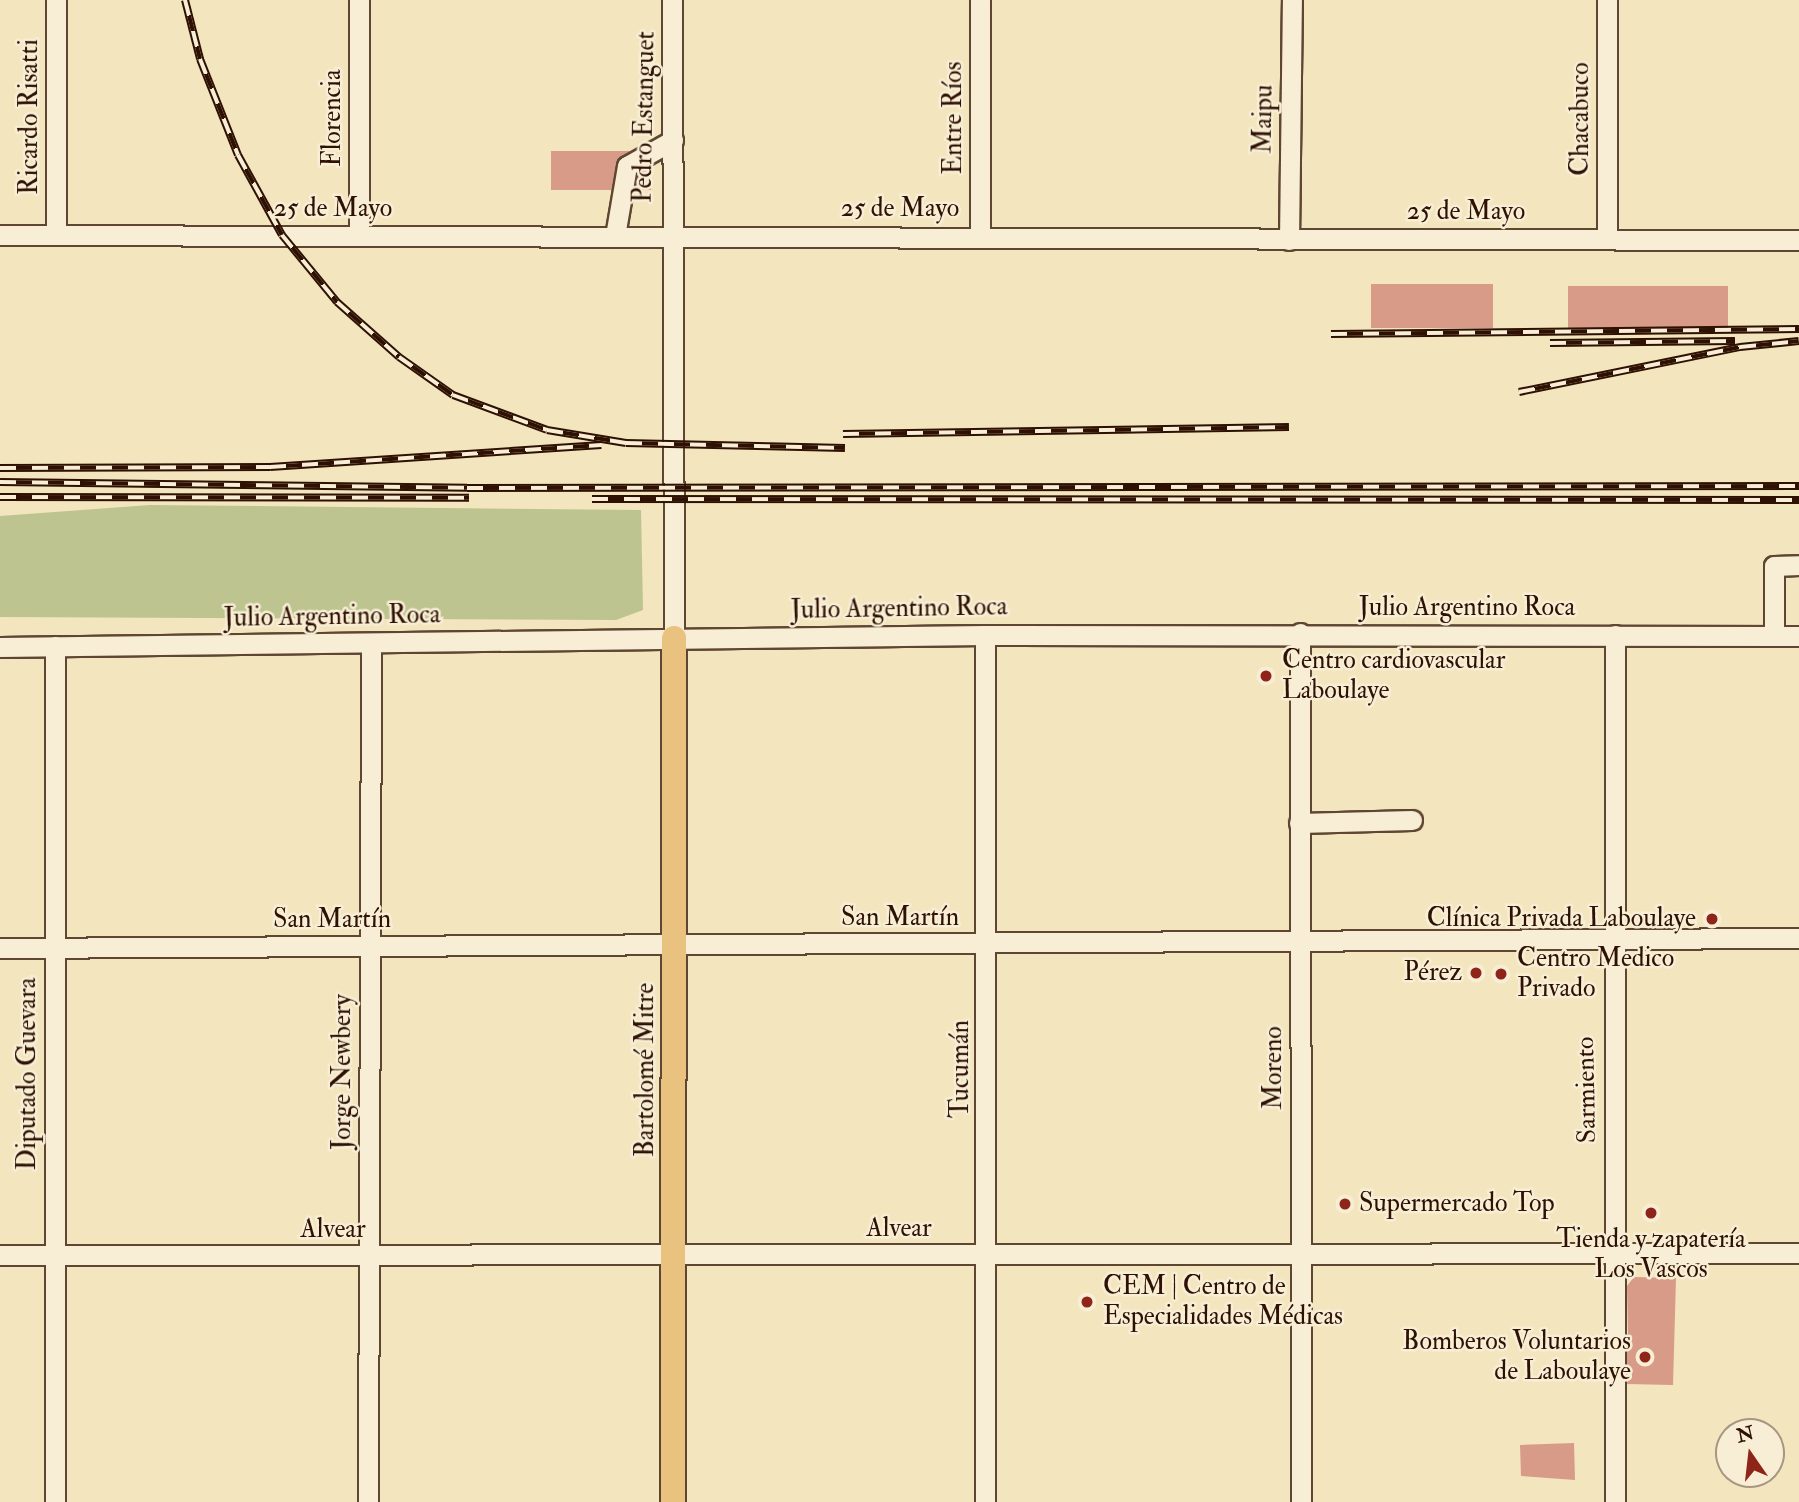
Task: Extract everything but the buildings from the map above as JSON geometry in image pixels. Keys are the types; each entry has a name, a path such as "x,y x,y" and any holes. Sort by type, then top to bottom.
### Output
{"main road":[{"name":"Bartolomé Mitre","path":"673,1502 676,942 674,638"}],"street":[{"name":"Ricardo Risatti","path":"56,0 56,234"},
{"name":"Florencia","path":"359,0 359,236"},
{"name":"Pedro Estanguet","path":"672,0 673,140 669,234 674,638"},
{"name":"Entre Ríos","path":"980,235 981,0"},
{"name":"Maipu","path":"1289,240 1292,0"},
{"name":"Chacabuco","path":"1607,0 1607,237"},
{"path":"615,236 627,166 673,140"},
{"name":"25 de Mayo","path":"0,235 669,234 1289,240 1607,237 1799,240"},
{"path":"1774,635 1774,566 1799,565"},
{"name":"Moreno","path":"1300,633 1300,1502"},
{"name":"Julio Argentino Roca","path":"0,647 985,635 1799,635"},
{"name":"Tucumán","path":"985,635 989,1255 985,1502"},
{"name":"Sarmiento","path":"1615,635 1612,940 1615,1502"},
{"name":"Jorge Newbery","path":"369,1502 371,643"},
{"name":"Diputado Guevara","path":"55,646 55,1502"},
{"path":"1299,823 1412,820"},
{"name":"San Martín","path":"0,948 676,942 1301,943 1799,938"},
{"name":"Alvear","path":"0,1255 675,1257 1615,1250 1799,1253"}],"green space":[{"path":"150,505 641,510 643,610 616,620 0,617 0,516"}],"railway":[{"path":"185,0 200,59 238,155 282,235 337,302 399,357 453,395 547,430 626,443 845,448"},
{"path":"1331,334 1799,329"},
{"path":"1550,343 1735,341"},
{"path":"1519,392 1740,347 1799,341"},
{"path":"843,434 1289,427"},
{"path":"0,468 270,467 601,445"},
{"path":"0,482 467,488 1799,486"},
{"path":"0,497 469,498"},
{"path":"592,499 1799,500"}],"place":[{"name":"Centro cardiovascular Laboulaye","path":"1266,676"},
{"name":"Clínica Privada Laboulaye","path":"1712,919"},
{"name":"Pérez","path":"1476,973"},
{"name":"Centro Medico Privado","path":"1501,974"},
{"name":"Supermercado Top","path":"1345,1204"},
{"name":"Tienda y zapatería Los Vascos","path":"1651,1213"},
{"name":"CEM | Centro de Especialidades Médicas","path":"1087,1302"},
{"name":"Bomberos Voluntarios de Laboulaye","path":"1645,1357"}]}
